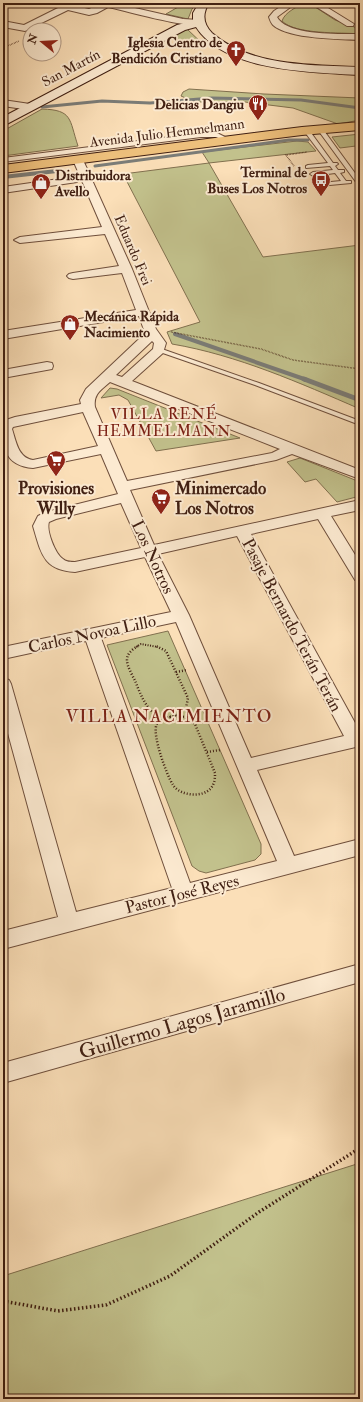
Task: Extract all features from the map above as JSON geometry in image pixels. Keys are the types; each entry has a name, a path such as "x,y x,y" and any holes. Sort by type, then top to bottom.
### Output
{"highway":[{"name":"Avenida Julio Hemmelmann","path":"3,169 313,130 360,126"}],"street":[{"path":"50,3 88,12 94,11 108,4 184,22 199,22"},
{"path":"204,3 198,12 199,22 205,33 218,43 251,57 295,66 360,71"},
{"path":"292,3 277,13 273,18 274,23 281,27 303,33 360,37"},
{"path":"314,3 350,24"},
{"path":"3,24 25,28 67,7"},
{"name":"San Martín","path":"3,122 181,27 199,22"},
{"path":"3,103 30,107"},
{"name":"Eduardo Frei","path":"78,160 126,269 150,330"},
{"path":"3,190 73,180"},
{"path":"20,240 108,230"},
{"path":"73,276 126,269"},
{"path":"3,335 143,312"},
{"path":"105,449 33,464 24,463 16,459 5,430 8,424 15,421 88,407 88,396 146,340 150,330 160,342 158,350 124,382"},
{"path":"3,374 47,366"},
{"path":"107,376 360,475"},
{"name":"Los Notros","path":"88,407 150,552 181,615 289,866"},
{"path":"293,448 276,456 124,492 51,515 43,519 40,526 51,558 61,566 75,567 150,552 360,505"},
{"path":"322,514 360,576"},
{"name":"Pasaje Bernardo Terán Terán","path":"242,531 357,740"},
{"name":"Carlos Novoa Lillo","path":"3,653 181,615"},
{"path":"92,634 184,893"},
{"path":"3,684 69,923"},
{"path":"246,766 357,740"},
{"name":"Pastor José Reyes","path":"3,940 360,847"},
{"name":"Guillermo Lagos Jaramillo","path":"3,1073 360,973"}],"lane":[{"path":"313,130 350,170"},
{"path":"313,130 338,173"},
{"path":"3,160 201,135 217,135 230,140"},
{"path":"315,176 350,170"},
{"path":"315,176 350,170"},
{"path":"315,176 350,170"},
{"path":"158,350 257,384 360,423"}],"path":[{"path":"150,330 206,338 239,346 262,349 292,360 360,369"},
{"path":"148,644 155,645 166,651 188,698 188,703 182,712 170,717 156,715 147,708 127,660 127,655 135,647 148,644"},
{"path":"177,716 184,717 195,724 216,773 216,779 210,790 197,795 182,793 172,785 154,735 158,724 169,717 177,716"},
{"path":"3,1301 58,1311 106,1305 170,1276 259,1212 360,1148"}],"shaded area":[{"path":"185,3 198,3 192,9 188,19 166,14"},
{"path":"303,3 309,3 335,20 360,29 360,34 308,31 297,29 282,21 288,13"},
{"path":"187,29 206,47 169,38"},
{"path":"189,89 360,98 360,120 338,124 293,108 245,102 195,102 181,96 183,92"},
{"path":"42,109 59,111 65,114 71,123 78,146 3,156 3,131"},
{"path":"360,134 360,151 356,146 340,148 332,137"},
{"path":"297,141 308,142 316,151 209,163 202,152"},
{"path":"209,163 263,257 360,245 360,409 268,371 220,355 172,344 167,332 200,322 123,174"},
{"path":"110,388 117,389 240,438 156,451 128,400 119,395 101,398"},
{"path":"300,458 360,482 360,496 337,502 316,479 305,482 287,462"},
{"path":"168,631 261,844 261,854 255,860 206,873 199,871 192,866 107,645"},
{"path":"360,1163 360,1399 3,1399 3,1276"}],"waterway":[{"path":"42,107 102,101 150,103 212,98 301,100 360,108"},
{"path":"95,166 289,140 308,140"},
{"path":"3,177 57,171"},
{"path":"175,334 307,380"},
{"path":"304,379 360,400"}],"place":[{"name":"Iglesia Centro de Bendición Cristiano","path":"236,67"},
{"name":"Delicias Dangiu","path":"258,121"},
{"name":"Terminal de Buses Los Notros","path":"321,197"},
{"name":"Distribuidora Avello","path":"41,200"},
{"name":"Mecánica Rápida Nacimiento","path":"70,341"},
{"name":"Provisiones Willy","path":"56,477"},
{"name":"Minimercado Los Notros","path":"161,515"}],"district":[{"name":"VILLA RENÉ HEMMELMANN","path":"164,422"},
{"name":"VILLA NACIMIENTO","path":"169,716"}]}
